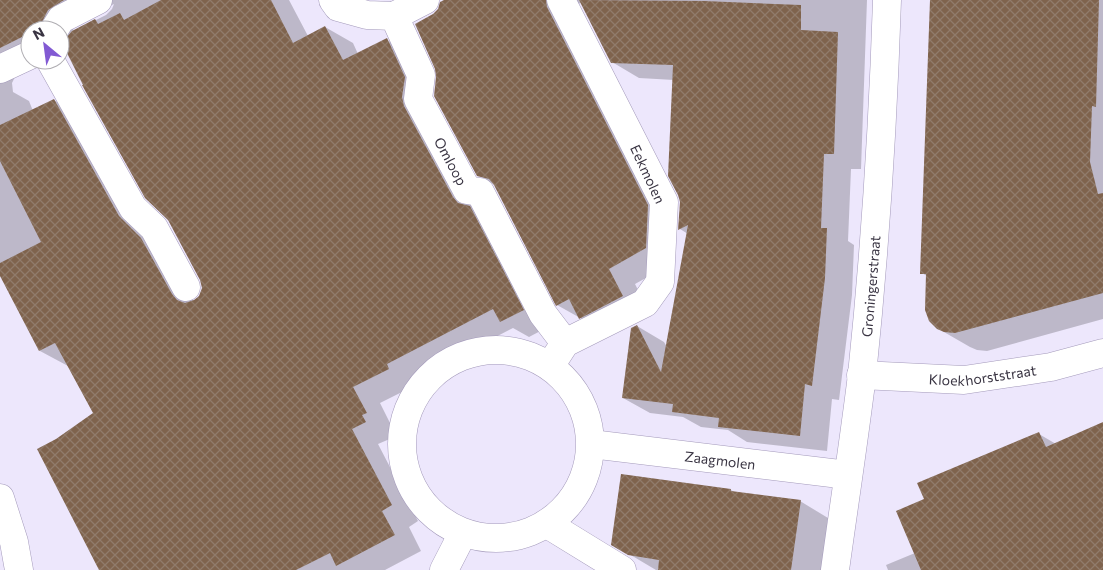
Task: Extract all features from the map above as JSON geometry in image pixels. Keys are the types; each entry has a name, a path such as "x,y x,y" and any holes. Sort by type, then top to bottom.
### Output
{"street":[{"path":"60,20 98,0"},
{"path":"333,0 338,7 366,16 394,16 425,0"},
{"name":"Eekmolen","path":"561,0 664,202 660,282 645,303 565,343"},
{"name":"Groningerstraat","path":"835,570 861,375 881,148 887,0"},
{"name":"Omloop","path":"394,16 421,75 418,99 467,190 480,192 543,314 565,343"},
{"path":"0,69 20,59"},
{"path":"56,70 133,208 154,228 186,287"},
{"path":"550,366 565,343"},
{"path":"490,349 521,353 550,366 564,378 576,393 587,418 591,444 585,475 570,503 547,524 532,531 502,539 486,538 463,533 442,522 425,507 412,489 403,459 403,428 413,399 433,374 459,358 490,349"},
{"name":"Kloekhorststraat","path":"861,375 964,380 1051,367 1103,353"},
{"name":"Zaagmolen","path":"591,444 848,475"},
{"path":"0,498 14,542 19,570"},
{"path":"547,524 622,570"},
{"path":"444,570 463,533"}],"building":[{"path":"0,0 64,0 48,10 43,20 20,20 20,38 0,48"},
{"path":"161,0 271,0 293,43 325,26 343,60 387,38 405,77 402,97 404,106 453,197 458,203 470,206 524,310 500,322 493,309 387,364 389,369 353,387 367,413 362,415 366,422 352,429 392,505 382,511 395,535 336,566 330,553 296,570 99,570 37,449 56,439 93,413 55,343 39,351 0,276 0,263 41,242 0,161 0,125 54,99 119,216 141,238 172,294 177,300 185,303 199,296 202,288 200,280 168,220 145,198 82,85 70,59 70,33 72,31 95,19 98,24 120,13 124,20"},
{"path":"444,0 546,0 547,7 648,205 646,248 609,269 623,296 579,319 569,299 556,306 494,185 489,179 477,176 434,96 435,69 415,24 433,14 438,9 440,2"},
{"path":"579,0 704,1 801,5 801,30 838,32 834,154 824,154 821,228 827,228 825,278 812,386 805,384 800,436 718,427 719,418 672,412 673,404 622,398 631,328 637,325 661,372 688,225 678,230 680,202 668,176 673,65 611,63"},
{"path":"930,0 1099,0 1096,107 1092,106 1090,162 1098,194 1103,193 1103,293 955,333 937,329 929,321 925,310 926,274 920,274"},
{"path":"1103,422 1103,570 921,570 896,511 924,499 917,483 1039,432 1046,447"},
{"path":"621,474 801,500 791,570 658,570 659,560 628,555 611,545"}]}
